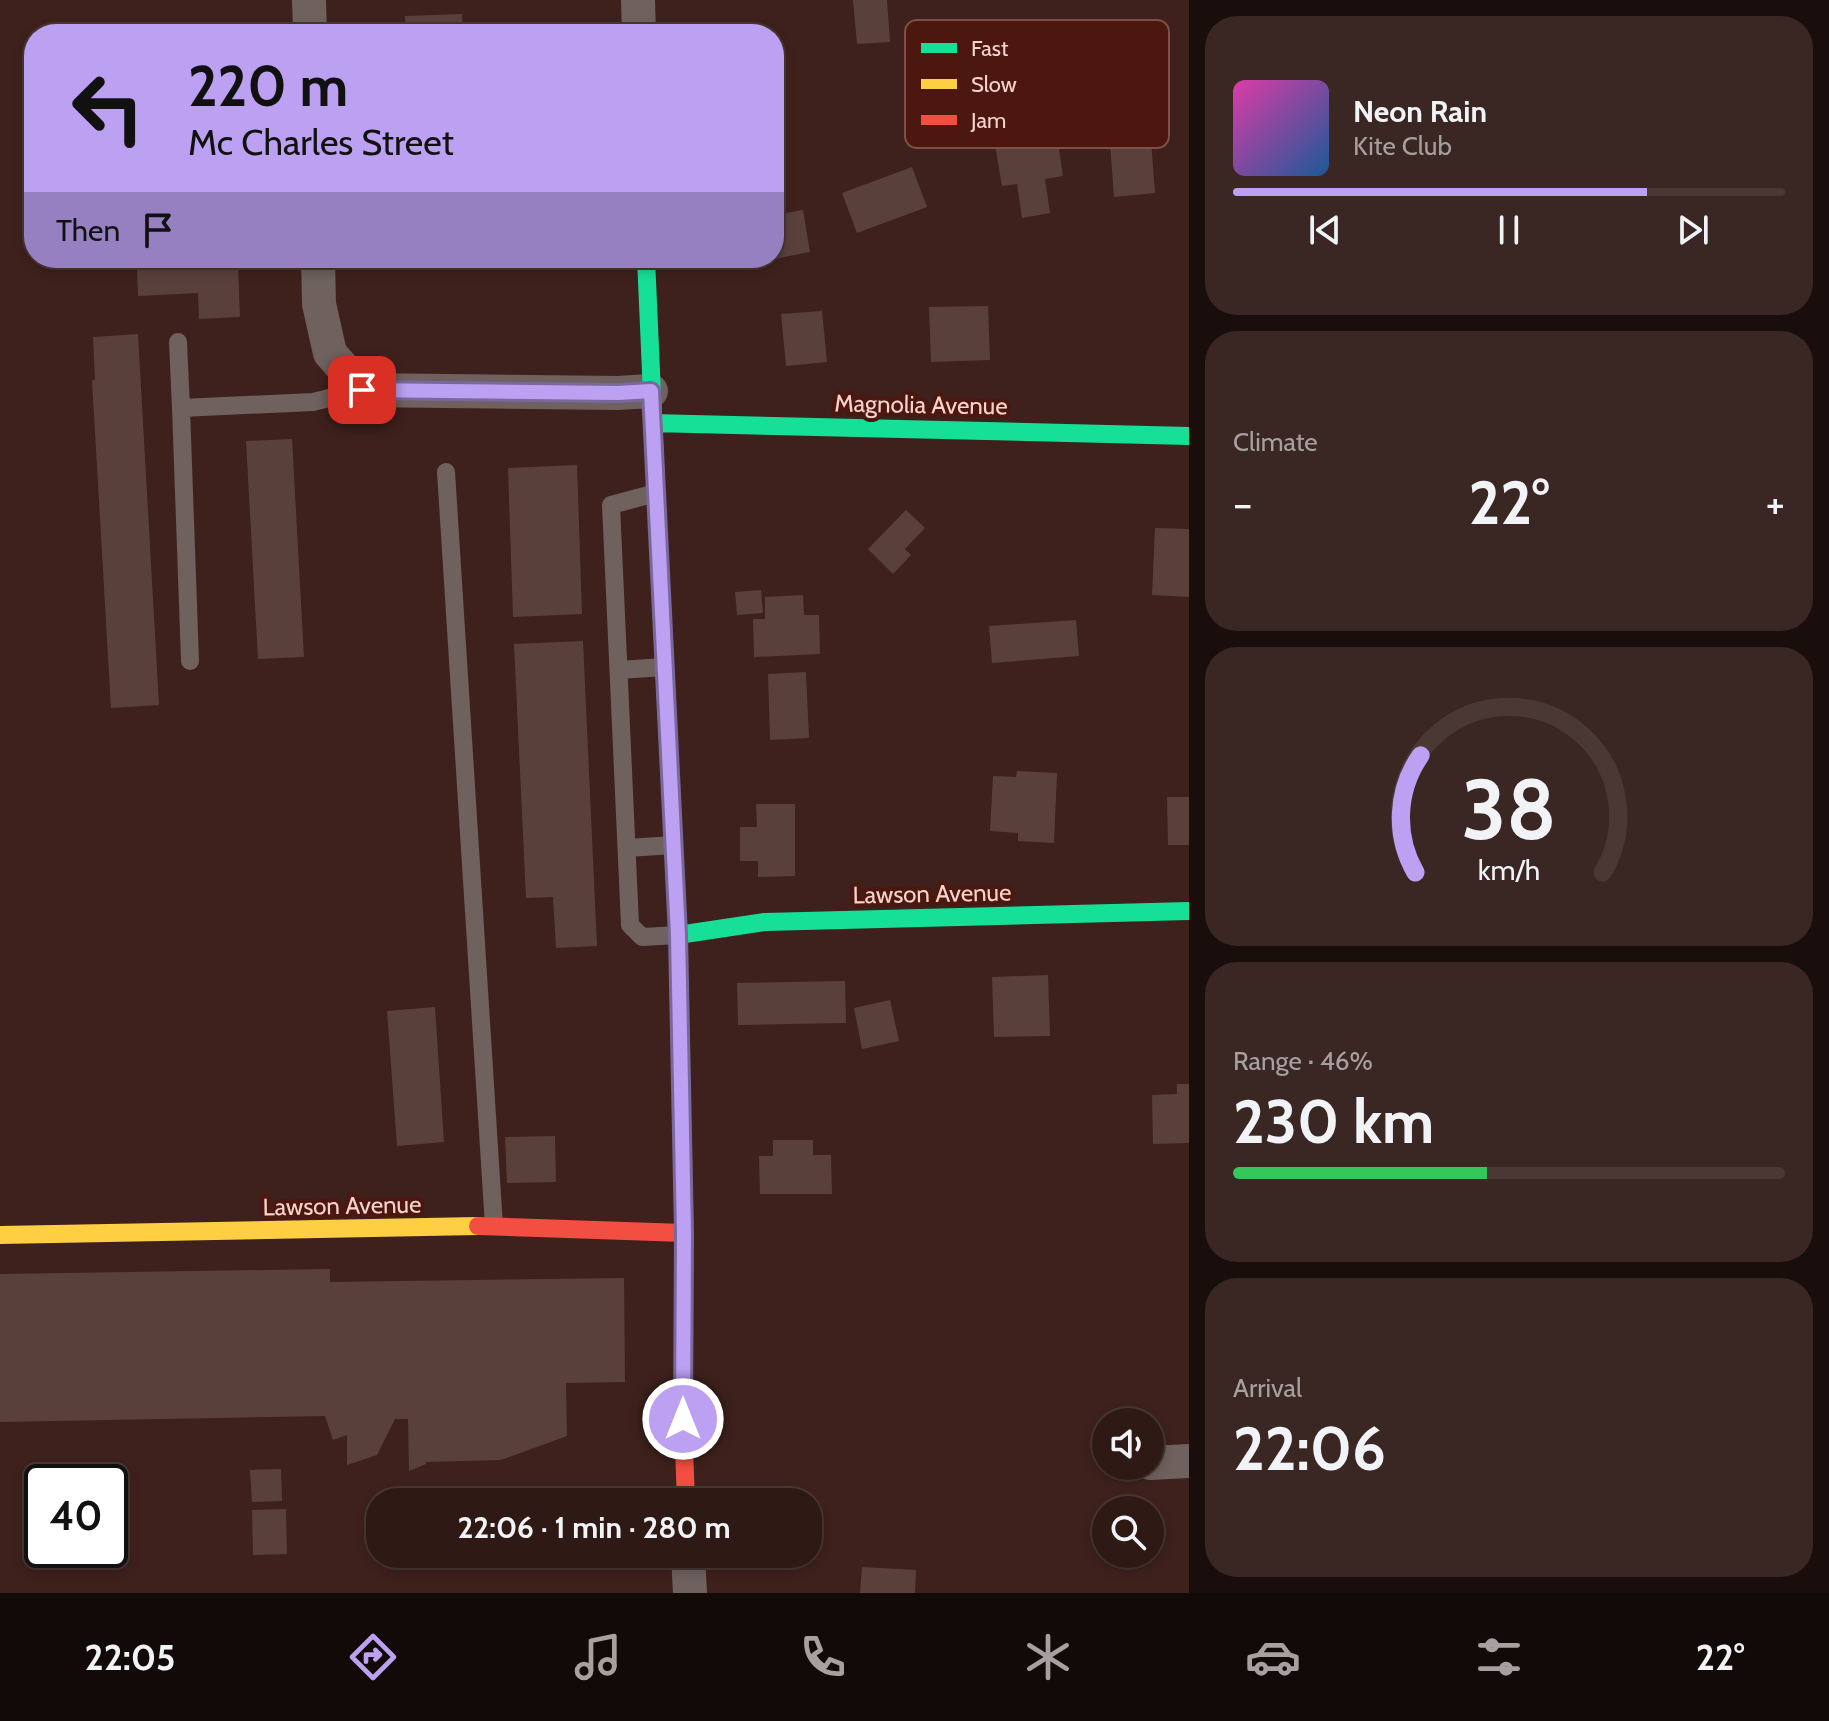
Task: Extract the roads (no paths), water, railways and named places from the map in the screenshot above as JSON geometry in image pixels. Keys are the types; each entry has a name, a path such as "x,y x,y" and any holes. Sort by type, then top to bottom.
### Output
{"street":[{"path":"309,0 310,24"},
{"path":"638,0 639,24"},
{"path":"318,268 319,304 330,353 362,390 618,393 652,407"},
{"path":"646,268 678,935 685,1488"},
{"name":"Magnolia Avenue","path":"652,407 1189,436"},
{"name":"Lawson Avenue","path":"678,935 765,922 1189,911"},
{"name":"Lawson Avenue","path":"0,1235 494,1226 684,1233"},
{"path":"1164,1462 1189,1461"},
{"path":"689,1568 690,1593"}],"lane":[{"path":"178,342 190,661"},
{"path":"181,408 313,402 362,390"},
{"path":"446,472 494,1226"},
{"path":"656,493 611,505 630,925 642,937 678,935"},
{"path":"619,670 664,667"},
{"path":"627,848 674,845"}]}
